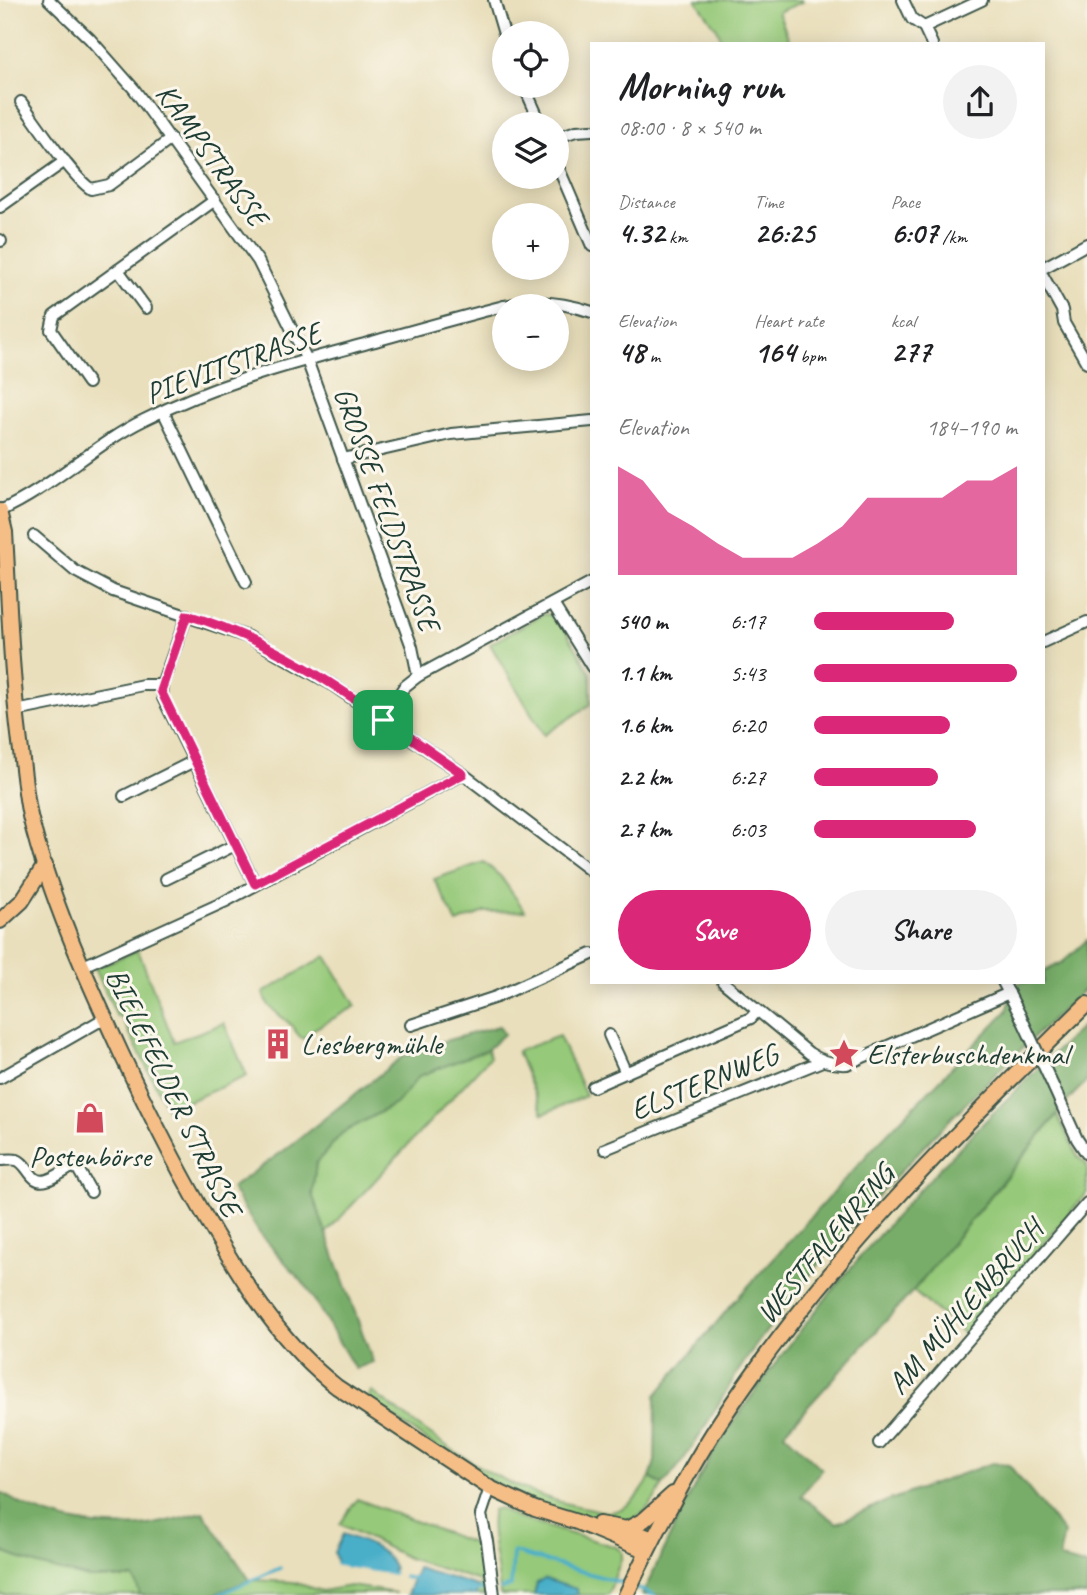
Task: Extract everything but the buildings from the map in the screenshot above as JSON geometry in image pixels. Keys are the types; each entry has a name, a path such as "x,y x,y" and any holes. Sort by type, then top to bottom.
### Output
{"main road":[{"name":"BIELEFELDER STRASSE","path":"0,511 5,532 16,711 30,815 45,865 105,1018 158,1132 195,1201 245,1284 291,1346 314,1369 490,1488 535,1509 650,1545"},
{"path":"0,921 22,901 45,865"},
{"path":"22,901 54,891"},
{"name":"WESTFALENRING","path":"650,1545 680,1489 740,1392 837,1267 884,1210 959,1130 1087,1004"},
{"path":"627,1529 644,1520 680,1489"},
{"name":"BIELEFELDER STRASSE","path":"577,1522 627,1529 650,1545"},
{"path":"626,1595 650,1545"}],"street":[{"name":"KAMPSTRASSE","path":"49,0 114,63 215,200 258,261 307,360"},
{"path":"494,0 500,21"},
{"path":"903,0 912,19 924,27 931,42"},
{"path":"924,27 982,0"},
{"path":"21,102 87,187 103,188 171,139"},
{"path":"569,133 590,130"},
{"path":"0,207 65,161"},
{"path":"569,189 588,228"},
{"path":"88,383 51,330 54,316 215,200"},
{"path":"1045,267 1087,244"},
{"path":"118,270 146,308"},
{"path":"1045,280 1062,310 1064,323 1087,363"},
{"name":"PIEVITSTRASSE","path":"569,304 590,311"},
{"name":"PIEVITSTRASSE","path":"0,511 23,501 123,432 163,411 250,376 492,309"},
{"name":"GROSSE FELDSTRASSE","path":"307,360 412,647 418,676"},
{"path":"163,411 246,582"},
{"path":"343,459 451,434 590,421"},
{"path":"34,536 75,571 94,582 248,637 331,684 463,774 590,870"},
{"path":"383,720 404,687 418,676 590,583"},
{"path":"553,604 590,664"},
{"path":"187,615 162,685 163,698 255,884"},
{"path":"1045,641 1087,622"},
{"path":"16,711 143,685 162,685"},
{"path":"124,796 194,761"},
{"path":"83,966 170,928 463,774"},
{"path":"166,879 235,845"},
{"path":"411,1025 496,997 590,955"},
{"path":"725,984 808,1053 837,1065 847,1065 1009,993"},
{"path":"1004,984 1077,1139 1087,1154"},
{"path":"593,1087 751,1018 757,1011"},
{"path":"0,1078 105,1018"},
{"path":"609,1035 626,1073"},
{"name":"ELSTERNWEG","path":"605,1149 822,1061"},
{"path":"0,1160 16,1160 39,1181 47,1181 72,1167 78,1168 91,1192"},
{"name":"AM MÜHLENBRUCH","path":"878,1443 975,1335 1087,1203"},
{"path":"490,1488 481,1515 494,1595"}],"green space":[{"path":"696,0 802,2 778,12 790,42 722,42 717,29"},
{"path":"544,614 557,616 590,672 590,705 544,735 490,644"},
{"path":"484,862 501,877 525,911 484,912 457,923 434,879"},
{"path":"1087,940 1087,987 972,1097 863,1213 757,1344 674,1473 663,1485 650,1478 655,1461 656,1395 733,1303 877,1144 1007,1011 1015,985 1045,984 1045,971 1063,962"},
{"path":"138,950 174,1042 224,1023 247,1076 168,1110 121,1016 117,1017 95,968"},
{"path":"326,956 356,1006 314,1029 303,1039 271,1007 263,993"},
{"path":"1087,1022 1087,1081 1070,1098 913,1291 784,1433 822,1469 801,1496 837,1523 887,1501 992,1463 1009,1465 1064,1533 1059,1558 1087,1566 1087,1595 642,1595 708,1461 801,1330 890,1222 938,1170"},
{"path":"499,1026 504,1034 488,1049 419,1076 397,1103 342,1133 316,1163 312,1194 373,1362 355,1369 306,1286 260,1234 231,1188 286,1149 402,1057 441,1042"},
{"path":"559,1036 586,1096 543,1114 517,1051"},
{"path":"488,1049 490,1057 326,1233 312,1194 316,1163 342,1133 397,1103 419,1076"},
{"path":"1057,1115 1078,1157 1087,1165 1087,1193 966,1335 913,1291"},
{"path":"371,1391 474,1463 529,1491 558,1501 602,1511 617,1511 639,1494 650,1478 663,1485 645,1510 631,1520 611,1521 567,1513 536,1503 477,1473 368,1400"},
{"path":"0,1492 49,1515 103,1526 148,1525 203,1512 250,1580 213,1595 140,1595 134,1578 89,1578 38,1565 0,1551"},
{"path":"357,1499 480,1546 484,1553 488,1595 476,1595 477,1586 486,1583 408,1558 340,1524"},
{"path":"499,1508 517,1518 616,1547 622,1552 622,1557 608,1595 578,1595 576,1589 537,1583 534,1595 500,1595 492,1529 493,1510"},
{"path":"0,1551 38,1565 89,1578 135,1578 140,1595 0,1595"},
{"path":"250,1580 293,1582 322,1591 350,1586 396,1593 213,1595"}],"water":[{"path":"343,1534 379,1550 394,1568 390,1573 337,1564 334,1552"},
{"path":"417,1568 477,1586 476,1595 407,1595"},
{"path":"545,1579 576,1589 578,1595 534,1595 537,1583"}],"waterway":[{"path":"501,1589 511,1586 513,1552 626,1584"},
{"path":"337,1564 393,1573"},
{"path":"218,1595 280,1568"},
{"path":"404,1577 415,1579"},
{"path":"633,1587 654,1595"},
{"path":"474,1590 486,1589"}],"place":[{"name":"Liesbergmühle","path":"278,1044"},
{"name":"Elsterbuschdenkmal","path":"844,1054"},
{"name":"Postenbörse","path":"90,1118"}],"route":[{"path":"187,615 248,637 331,684 383,720 463,774 255,884 161,691 187,615"}]}
